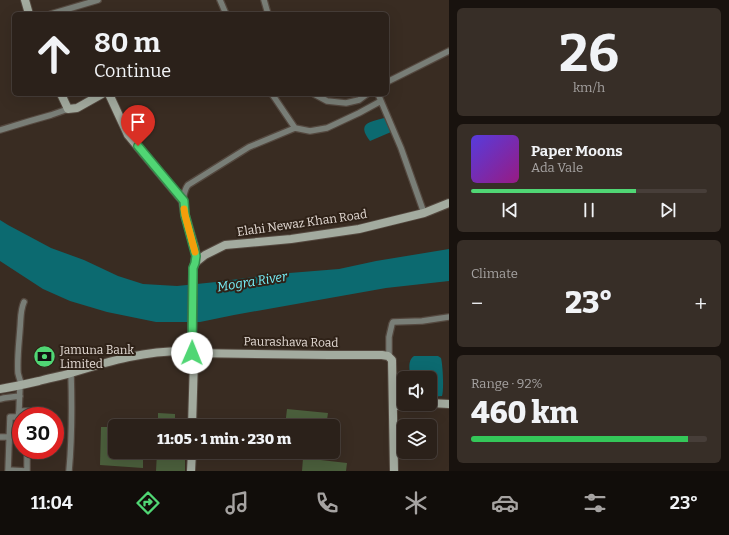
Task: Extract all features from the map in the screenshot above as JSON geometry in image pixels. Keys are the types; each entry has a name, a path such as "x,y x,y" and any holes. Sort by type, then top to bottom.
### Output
{"street":[{"path":"25,0 28,12"},
{"path":"58,12 98,0"},
{"path":"220,0 225,12"},
{"path":"264,0 267,12"},
{"path":"389,81 449,51"},
{"path":"62,96 68,109"},
{"path":"0,130 51,116 68,109 77,108 98,96"},
{"path":"110,96 128,135 184,201"},
{"path":"273,96 295,128"},
{"path":"318,96 327,101 346,103 359,100 364,96"},
{"path":"379,96 401,148 424,213"},
{"path":"192,419 194,359 192,353 193,268 196,256 185,215 185,188 249,147 295,128 310,131 327,128 360,113 381,101"},
{"name":"Elahi Newaz Khan Road","path":"195,263 205,255 225,245 291,239 359,229 424,213 449,203"},
{"path":"19,407 21,385 18,373 18,353 21,308 24,302"},
{"path":"394,471 392,360 389,356 389,337 392,324 393,322 422,321 449,317"},
{"name":"Paurashava Road","path":"0,388 21,385 71,373 145,353 188,351 192,353 389,356"},
{"path":"69,471 72,393 71,373"},
{"path":"0,399 20,396"},
{"path":"437,404 449,404"},
{"path":"393,407 397,406"},
{"path":"12,417 10,417 8,470 26,471 27,459"},
{"path":"0,437 9,437"},
{"path":"191,471 192,459"}],"green space":[{"path":"287,409 328,413 327,419 286,419"},
{"path":"158,413 175,414 175,419 158,419"},
{"path":"101,427 108,427 108,459 143,459 143,468 100,465"},
{"path":"157,459 185,459 185,471 156,471"},
{"path":"303,459 347,463 346,471 302,471"}],"water":[{"path":"384,118 387,120 391,128 391,132 370,141 364,130 366,124"},
{"name":"Mogra River","path":"0,220 51,248 84,260 118,276 143,284 177,286 277,274 339,269 376,261 449,249 449,281 386,288 200,322 156,322 107,312 70,301 43,289 0,261"},
{"path":"414,356 438,356 441,358 443,378 442,396 437,396 437,371 409,371 410,360"}],"slow traffic":[{"path":"184,209 195,252"}],"place":[{"name":"Jamuna Bank Limited","path":"45,357"}],"route":[{"path":"138,146 184,201 185,215 196,256 193,268 192,353"}]}
